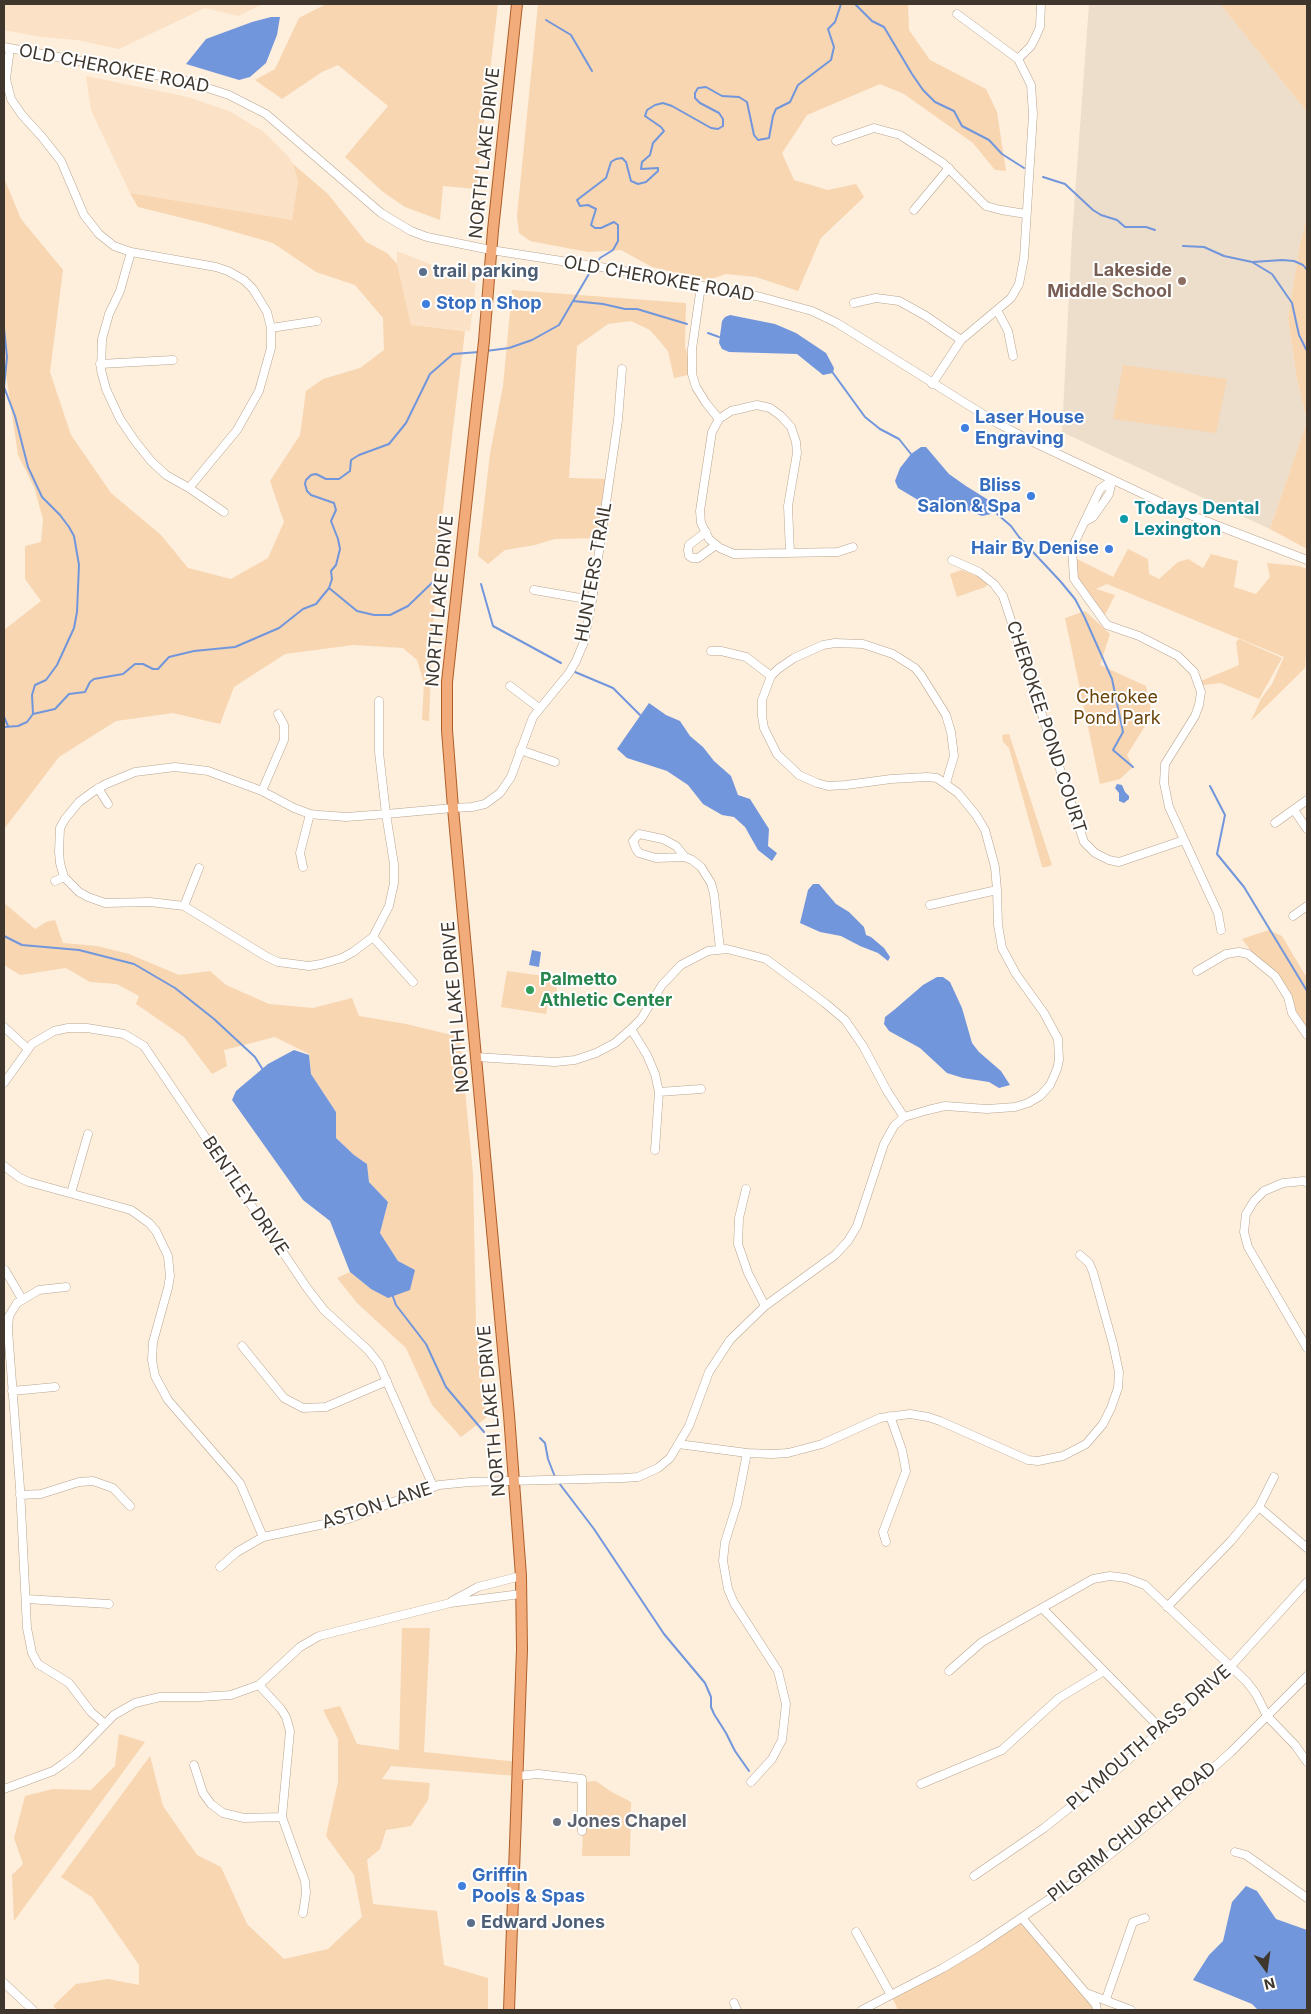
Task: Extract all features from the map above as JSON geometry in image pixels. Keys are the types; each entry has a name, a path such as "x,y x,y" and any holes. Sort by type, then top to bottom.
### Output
{"main road":[{"name":"NORTH LAKE DRIVE","path":"509,2010 522,1649 521,1576 515,1481 454,808 448,730 447,682 459,555 484,341 491,250 517,4"}],"street":[{"path":"1018,59 1030,46 1038,32 1041,4"},
{"path":"932,384 961,340 1011,298 1019,284 1023,270 1032,96 1028,76 1018,59 957,14"},
{"name":"OLD CHEROKEE ROAD","path":"7,48 183,80 214,89 266,114 364,200 394,222 427,237 771,299 812,311 837,323 997,423 1112,480 1208,523 1307,560"},
{"path":"7,48 6,93 60,161 84,215 95,230 114,246 131,252 216,266 233,274 244,280 257,294 267,312 271,328 270,354 266,371 252,404 237,430 189,488"},
{"path":"836,140 866,129 881,128 900,135 949,168 986,206 1026,214"},
{"path":"914,210 949,168"},
{"path":"131,252 120,291 104,327 100,364 102,377 111,402 134,441 151,461 166,475 224,512"},
{"path":"701,286 692,349 692,374 696,387 706,403 720,419"},
{"path":"854,302 876,298 899,301 926,316 961,340"},
{"path":"997,310 1008,331 1012,356"},
{"path":"271,328 317,321"},
{"path":"100,364 173,360"},
{"name":"HUNTERS TRAIL","path":"64,877 60,863 60,828 72,809 98,788 135,772 175,767 217,773 262,791 287,805 310,814 346,817 478,806 496,798 508,783 530,723 539,708 576,662 584,642 592,600 619,413 622,369"},
{"path":"790,553 788,506 797,453 791,427 782,416 770,408 757,405 731,412 720,419 712,432 700,512 701,523 709,539 716,545 734,554 790,553 838,552 853,547"},
{"path":"1112,480 1100,490 1072,548 1074,579 1107,625 1139,636 1178,656 1194,672 1201,692 1195,716 1165,764 1164,776 1169,807 1218,913 1220,930"},
{"path":"706,532 689,545 689,556 698,558 716,545"},
{"name":"CHEROKEE POND COURT","path":"952,560 979,572 994,584 1004,596 1084,842 1095,852 1109,860 1120,862 1184,840"},
{"path":"534,590 592,600"},
{"path":"476,1057 555,1062 575,1060 605,1049 631,1029 650,1006 662,985 681,965 708,952 720,949 766,959 845,1020 863,1046 887,1091 904,1117 945,1106 987,1109 1022,1106 1040,1096 1054,1078 1059,1060 1058,1039 1044,1013 1016,974 1002,948 998,925 995,868 985,830 966,802 946,783 937,778 927,777 828,786 799,775 777,754 764,728 762,700 771,676 794,658 823,645 835,643 863,644 893,654 921,675 946,715 951,732 954,756 946,783"},
{"path":"711,650 746,657 771,676"},
{"path":"510,686 539,708"},
{"path":"55,880 64,877 79,892 105,904 150,902 184,906 267,957 290,964 309,966 333,961 353,952 374,937 389,906 394,883 394,864 379,752 379,701"},
{"path":"262,791 284,740 284,726 278,714"},
{"path":"520,750 555,762"},
{"path":"98,788 108,804"},
{"path":"1275,823 1307,800"},
{"path":"1294,810 1307,829"},
{"path":"303,867 300,853 310,814"},
{"path":"685,857 676,846 663,839 639,834 633,842 639,853 656,858 685,857 701,867 711,883 716,906 720,949"},
{"path":"184,906 199,868"},
{"path":"930,905 997,890"},
{"path":"1293,916 1307,906"},
{"path":"374,937 412,982"},
{"path":"1197,971 1226,954 1239,952 1248,954 1275,976 1288,997 1292,1013 1307,1035"},
{"path":"4,1027 28,1049"},
{"name":"BENTLEY DRIVE","path":"4,1083 28,1049 46,1034 68,1028 87,1028 124,1034 144,1046 307,1288 324,1310 368,1350 378,1364 432,1486"},
{"path":"631,1029 647,1055 655,1074 659,1092 655,1150"},
{"path":"659,1092 701,1089"},
{"name":"ASTON LANE","path":"220,1567 237,1552 263,1537 348,1519 432,1486 470,1482 638,1477 658,1468 670,1458 689,1426 709,1372 730,1340 765,1306 835,1255 848,1241 858,1226 886,1138 894,1126 904,1117"},
{"path":"71,1193 88,1134"},
{"path":"4,1166 13,1174 28,1182 131,1210 149,1223 160,1238 168,1256 170,1276 152,1342 152,1360 155,1376 168,1400 240,1483 263,1537"},
{"path":"1307,1183 1283,1183 1264,1191 1254,1201 1246,1214 1244,1232 1248,1247 1307,1348"},
{"path":"746,1189 739,1218 738,1244 748,1273 765,1306"},
{"path":"678,1444 747,1453 772,1454 798,1451 822,1444 871,1422 890,1416 910,1414 929,1417 1028,1460 1038,1461 1063,1456 1086,1444 1103,1424 1117,1390 1119,1372 1093,1272 1089,1263 1080,1255"},
{"path":"5,1270 22,1299"},
{"path":"66,1287 39,1290 12,1307 9,1316 8,1330 30,1648 38,1664 69,1683 91,1712 105,1724"},
{"path":"242,1346 284,1398 303,1408 326,1407 387,1381"},
{"path":"12,1391 55,1387"},
{"path":"886,1542 883,1532 906,1471 902,1450 890,1416"},
{"path":"747,1453 737,1504 725,1542 724,1561 728,1589 734,1604 778,1672 786,1704 782,1740 772,1759 751,1782"},
{"path":"1167,1607 1231,1541 1259,1507 1274,1477"},
{"path":"20,1495 41,1494 79,1482 93,1481 113,1488 130,1506"},
{"path":"1259,1507 1307,1548"},
{"path":"450,1603 478,1587 521,1576"},
{"path":"950,1671 982,1642 1093,1579 1110,1576 1126,1578 1145,1585 1247,1682 1256,1694 1267,1716 1295,1745 1307,1762"},
{"name":"PLYMOUTH PASS DRIVE","path":"974,1876 1044,1828 1118,1769 1231,1666 1307,1582"},
{"path":"4,1789 53,1771 76,1754 105,1724 124,1708 148,1699 169,1696 221,1696 258,1685 300,1647 320,1636 450,1603 521,1594"},
{"path":"26,1599 109,1604"},
{"path":"1042,1608 1162,1730"},
{"path":"921,1784 1002,1750 1059,1698 1104,1671"},
{"name":"PILGRIM CHURCH ROAD","path":"862,2010 950,1964 1079,1879 1167,1809 1307,1676"},
{"path":"258,1685 281,1709 290,1731 282,1817 305,1881 306,1893 303,1913"},
{"path":"194,1764 203,1793 211,1804 223,1813 244,1818 282,1817"},
{"path":"517,1776 538,1774 582,1779 582,1831"},
{"path":"1235,1852 1246,1855 1307,1898"},
{"path":"1022,1918 1096,2005 1096,2010"},
{"path":"1106,1999 1133,1922 1145,1918"},
{"path":"856,1932 891,1995"},
{"path":"4,1984 32,2010"},
{"path":"1086,1993 1131,2010"}],"shaded area":[{"path":"4,4 263,4 238,16 205,8 119,49 77,40 41,37 4,30"},
{"name":"Lakeside Middle School","path":"1089,4 1220,4 1307,112 1307,216 1300,244 1288,318 1297,379 1307,421 1270,529 1062,432 1072,236"},
{"path":"86,76 188,97 229,111 264,132 288,156 293,164 298,181 292,220 130,193 91,110"},
{"path":"397,251 437,267 477,274 470,331 411,325 397,264"}],"green space":[{"path":"326,4 498,4 476,189 443,186 440,220 405,207 383,192 345,157 388,106 338,65 322,72 282,99 255,80 275,69 299,18"},
{"path":"538,4 908,4 909,30 930,60 986,89 997,112 1006,171 995,170 973,143 904,94 880,84 807,115 782,153 794,180 828,190 856,184 864,197 821,238 798,291 756,277 726,274 708,280 652,267 621,250 588,252 530,241 519,233 517,216"},
{"path":"1220,4 1307,4 1307,112"},
{"path":"293,164 328,194 366,242 387,253 397,264 411,325 465,331 438,551 429,721 422,720 424,683 417,660 403,648 353,645 285,654 234,687 220,724 173,713 116,721 59,757 4,829 4,630 41,601 25,579 25,546 41,542 43,519 34,487 18,455 4,360 4,178 21,219 63,270 50,372 71,435 111,493 161,535 188,568 231,579 268,558 284,522 270,481 300,435 306,391 323,379 360,368 384,350 383,318 355,285 316,272 273,243 138,207 130,193 292,220 298,181"},
{"path":"1307,216 1307,421 1297,379 1288,318 1300,244"},
{"path":"512,290 686,303 685,346 692,374 674,378 668,351 650,330 631,321 608,324 577,346 569,478 610,479 601,538 555,539 535,545 505,550 488,564 478,556 490,454 503,386"},
{"path":"1123,365 1227,379 1216,433 1113,419"},
{"path":"1307,421 1307,549 1270,529"},
{"path":"1128,549 1148,559 1149,574 1159,579 1178,562 1188,559 1203,568 1211,554 1238,561 1234,587 1256,594 1270,577 1267,563 1299,566 1307,569 1305,668 1251,721 1261,699 1272,684 1284,657 1107,584 1096,589 1115,595 1104,617 1074,579 1073,557 1113,577"},
{"path":"962,570 979,577 988,584 985,587 957,597 950,574"},
{"name":"Cherokee Pond Park","path":"1085,611 1110,634 1100,665 1146,686 1152,715 1127,755 1133,767 1120,779 1100,784 1065,618"},
{"path":"1239,639 1282,658 1259,699 1221,683 1203,685 1201,681 1239,665 1236,642"},
{"path":"1009,734 1052,865 1046,867 1042,867 1009,748 1003,742 1002,735"},
{"path":"4,903 35,929 46,922 55,920 63,943 97,946 129,954 179,975 210,971 226,985 269,1004 313,1008 352,998 359,1016 406,1024 460,1037 473,1174 476,1323 486,1418 461,1437 432,1405 406,1348 358,1304 337,1278 350,1272 371,1289 398,1261 380,1233 388,1202 369,1182 367,1164 336,1138 336,1112 311,1074 309,1054 275,1037 224,1050 227,1066 212,1074 184,1037 136,1004 139,996 117,984 90,982 66,968 20,975 4,965"},
{"path":"1269,930 1282,936 1305,975 1307,974 1307,1037 1301,1018 1242,939"},
{"name":"Palmetto Athletic Center","path":"507,971 558,978 555,1003 548,1002 546,1014 501,1007"},
{"path":"402,1628 430,1628 424,1752 518,1762 517,1776 391,1766 382,1779 430,1783 428,1800 411,1826 386,1830 380,1849 367,1860 373,1904 437,1911 444,1965 488,1978 488,2010 57,2010 53,2006 76,1984 108,1979 139,1985 139,1965 92,1897 61,1877 150,1756 163,1806 197,1855 221,1867 247,1924 284,1959 328,1949 362,1917 354,1875 326,1836 338,1782 338,1739 323,1710 340,1706 357,1744 399,1750"},
{"path":"119,1734 145,1742 14,1921 12,1875 23,1864 14,1838 25,1796 53,1789 91,1790 115,1766"},
{"path":"596,1781 631,1802 630,1856 582,1856 585,1782"},
{"path":"1022,1918 1097,2010 898,2010 891,1995"}],"water":[{"path":"271,17 280,17 277,35 266,63 250,77 239,80 186,64 206,39"},
{"path":"730,315 775,324 796,333 826,353 834,368 833,373 823,375 797,354 729,352 722,349 719,343 722,321"},
{"path":"921,447 926,447 949,474 990,501 995,506 996,513 982,516 959,507 933,509 898,488 895,481 900,468 911,454"},
{"path":"649,703 666,715 680,721 690,736 731,776 738,795 750,799 769,829 768,846 777,853 772,861 758,850 745,827 734,817 722,815 703,804 688,785 667,771 627,758 617,749"},
{"path":"1117,784 1122,785 1129,796 1129,799 1124,803 1119,801 1119,793 1115,788"},
{"path":"813,884 819,884 836,904 849,912 864,927 866,935 884,948 890,957 888,961 878,953 841,936 820,932 800,923 808,890"},
{"path":"532,950 541,952 539,967 529,965"},
{"path":"937,977 943,977 950,982 962,1008 972,1043 979,1052 1001,1071 1010,1085 999,1088 989,1082 963,1078 947,1073 920,1048 889,1031 884,1024 885,1017 923,985"},
{"path":"294,1050 309,1055 311,1074 336,1112 336,1138 367,1164 369,1182 388,1202 380,1233 398,1261 415,1270 410,1290 388,1298 371,1289 350,1272 330,1221 303,1200 232,1100 236,1091 268,1064"},
{"path":"1246,1886 1257,1891 1276,1919 1307,1930 1307,2010 1258,2010 1252,2004 1193,1980 1209,1955 1223,1941 1232,1902"}],"waterway":[{"path":"596,264 600,258 613,250 618,241 618,225 614,222 601,228 595,228 591,225 596,209 588,205 580,206 577,200 606,178 611,162 616,159 622,158 626,162 631,181 638,184 646,182 658,171 658,168 641,169 642,162 650,155 653,143 664,131 645,116 647,110 663,103 711,128 718,129 723,126 723,119 719,113 700,103 695,98 698,88 706,87 722,96 739,97 747,102 754,135 758,140 769,138 776,109 790,102 798,85 831,60 834,47 828,29 835,22 841,4"},
{"path":"855,4 872,21 884,27 912,74 923,90 935,102 954,111 962,126 989,140 1002,154 1024,168"},
{"path":"546,20 571,35 592,71"},
{"path":"1043,177 1065,184 1093,210 1101,215 1117,220 1125,227 1146,227 1155,230"},
{"path":"1183,246 1204,247 1224,256 1252,262 1272,274 1292,303 1299,335 1307,351"},
{"path":"1253,262 1294,261 1303,265 1307,270"},
{"path":"486,351 509,348 532,340 559,325 593,267"},
{"path":"573,301 637,309 687,324"},
{"path":"4,328 7,357 4,387 15,416 28,467 42,497 60,515 74,536 79,565 77,612 74,628 57,665 46,680 35,685 32,695 33,714"},
{"path":"708,333 719,337"},
{"path":"4,727 18,726 27,722 33,714 55,709 69,694 85,692 90,682 94,679 123,674 135,664 143,664 153,669 158,669 169,657 194,651 235,647 279,628 303,609 316,604 329,588 332,579 331,571 336,565 340,549 331,521 336,510 334,503 311,495 307,491 306,480 311,475 316,474 326,479 339,479 350,471 351,460 359,455 389,444 406,423 430,374 453,354 479,352"},
{"path":"833,373 865,417 880,429 899,439 911,454"},
{"path":"996,513 1011,526 1075,599 1112,679 1123,732 1113,750 1133,767"},
{"path":"329,588 357,611 374,615 390,615 408,606 436,579"},
{"path":"481,584 493,626 561,663"},
{"path":"575,672 613,688 640,715"},
{"path":"4,717 8,726"},
{"path":"1210,786 1225,815 1217,854 1244,887 1307,991"},
{"path":"4,936 22,945 79,950 134,964 175,988 214,1019 255,1057 263,1070"},
{"path":"392,1294 396,1305 426,1344 446,1387 484,1432"},
{"path":"540,1438 545,1443 548,1459 555,1477"},
{"path":"559,1483 594,1529 664,1634 705,1683 711,1697 711,1707 714,1714 749,1771"}],"place":[{"name":"trail parking","path":"423,272"},
{"name":"Lakeside Middle School","path":"1182,281"},
{"name":"Stop n Shop","path":"426,304"},
{"name":"Laser House Engraving","path":"965,428"},
{"name":"Bliss Salon & Spa","path":"1031,496"},
{"name":"Todays Dental Lexington","path":"1124,519"},
{"name":"Hair By Denise","path":"1109,549"},
{"name":"Palmetto Athletic Center","path":"530,990"},
{"name":"Jones Chapel","path":"557,1822"},
{"name":"Griffin Pools & Spas","path":"462,1886"},
{"name":"Edward Jones","path":"471,1923"}]}
